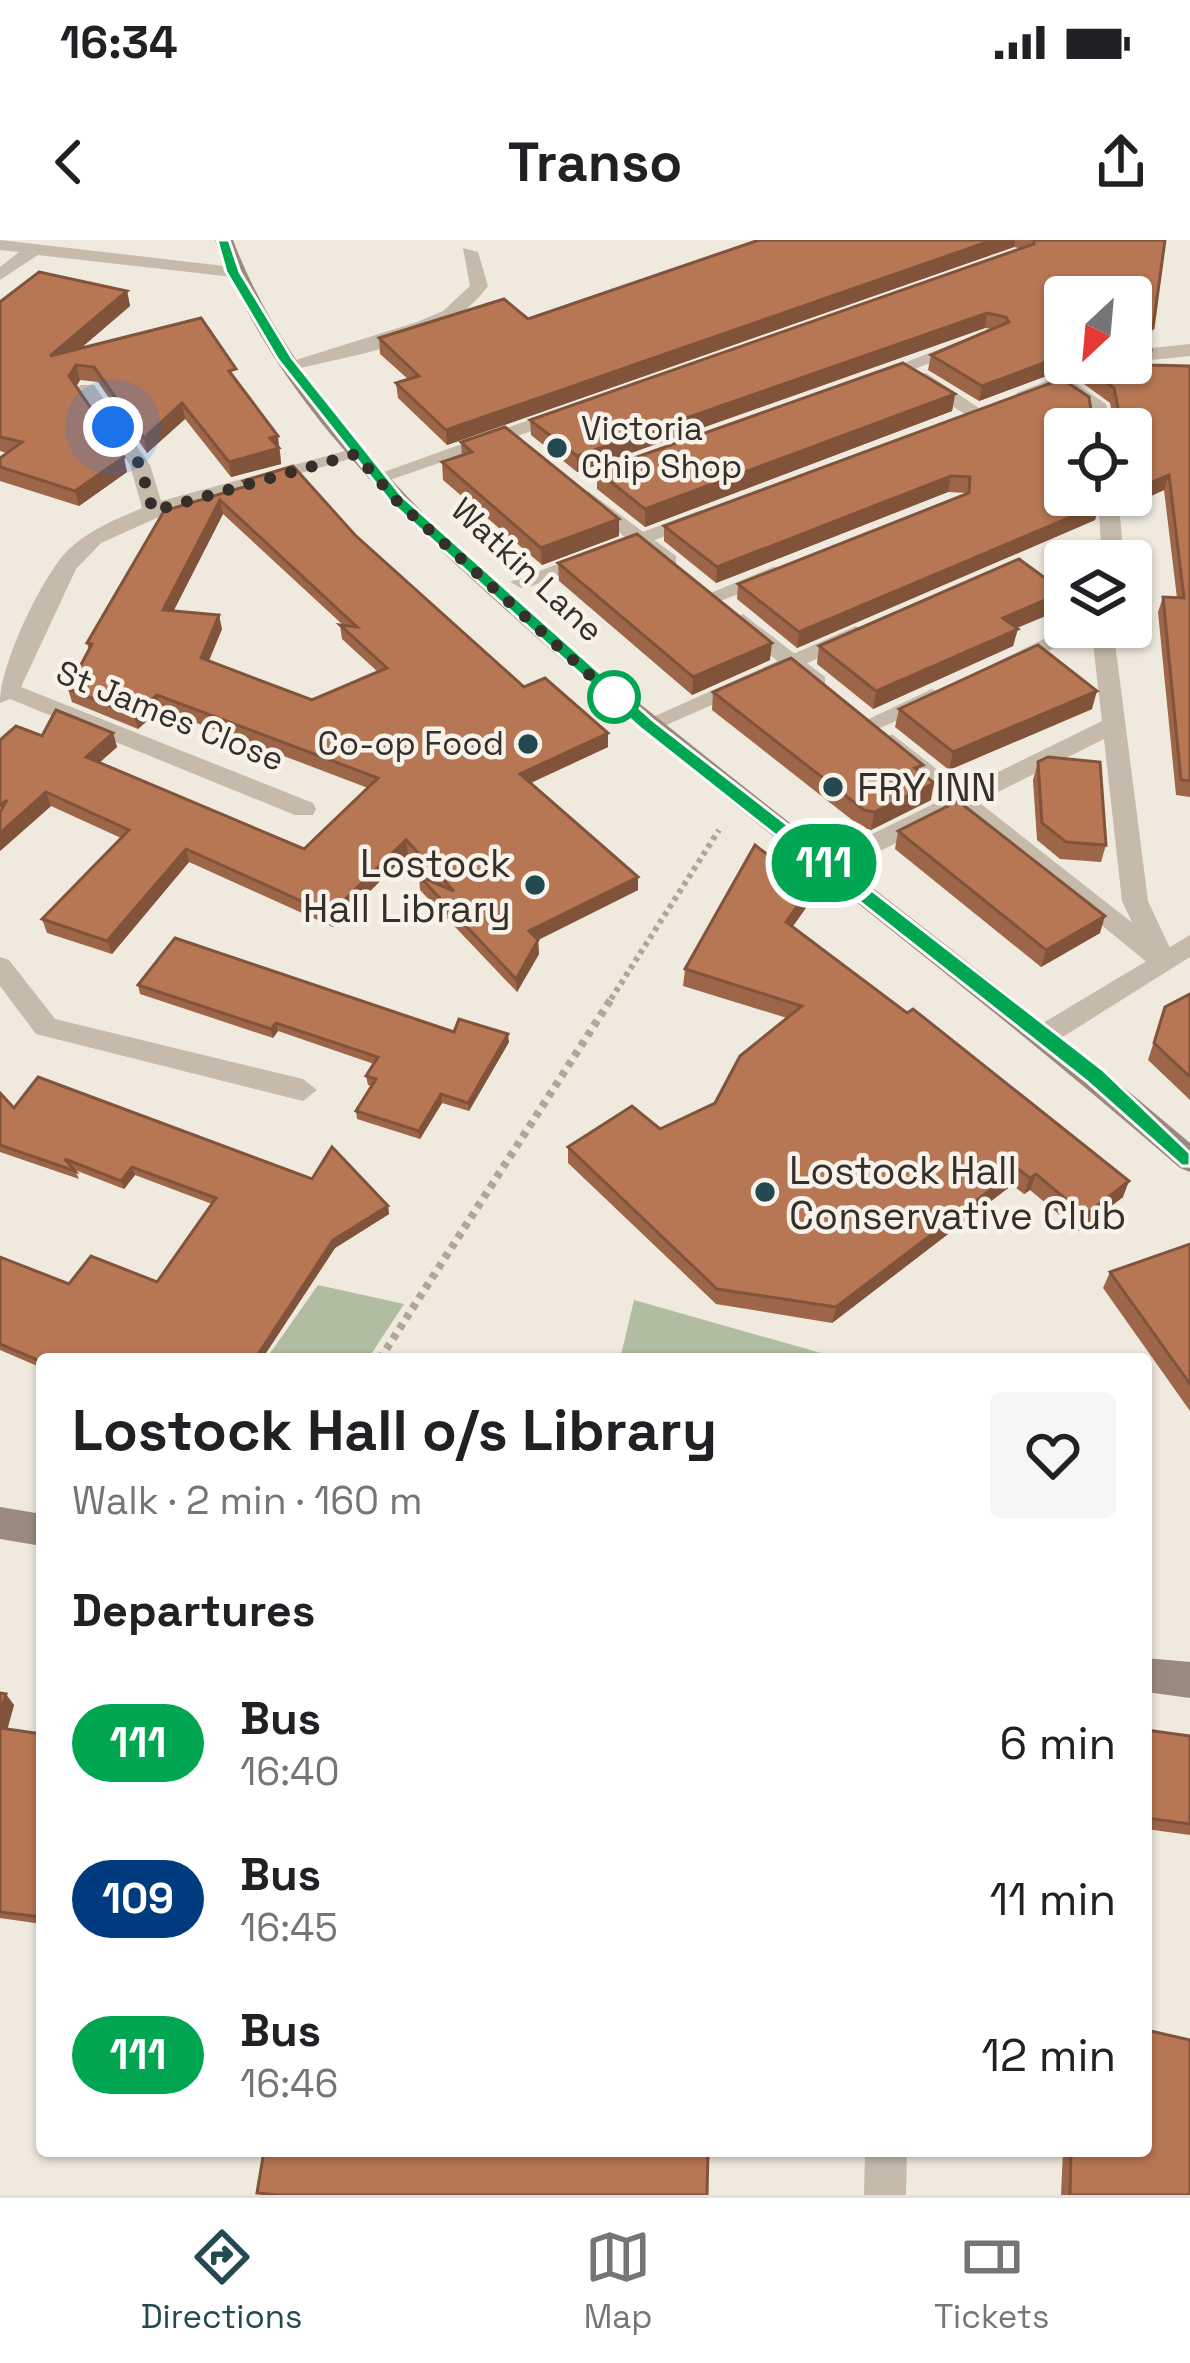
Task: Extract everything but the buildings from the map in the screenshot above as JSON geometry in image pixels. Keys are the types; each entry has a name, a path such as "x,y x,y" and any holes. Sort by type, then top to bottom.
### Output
{"main road":[{"name":"Watkin Lane","path":"224,240 233,272 289,365 377,478 509,587 647,725 1042,1036 1190,1160"},
{"path":"0,1523 36,1529"},
{"path":"1152,1676 1190,1679"}],"street":[{"path":"0,245 233,272"},
{"path":"0,275 34,249"},
{"path":"289,365 370,343 464,308 479,290 469,252"},
{"path":"862,383 993,336"},
{"path":"1152,353 1190,350"},
{"path":"903,368 975,412"},
{"path":"953,420 1052,384"},
{"path":"1064,384 1099,408"},
{"path":"87,389 140,465 153,511"},
{"path":"377,478 517,439 596,403"},
{"name":"St James Close","path":"304,809 4,693 72,557 98,537 153,511 356,454"},
{"path":"597,478 574,485 1163,961"},
{"path":"509,587 723,508"},
{"path":"712,597 797,563"},
{"path":"647,725 875,624"},
{"path":"987,671 1044,646"},
{"path":"1104,648 1135,901 1163,961"},
{"path":"854,711 948,689"},
{"path":"828,866 1110,726"},
{"path":"1042,1036 1190,944"},
{"path":"0,967 46,1027 303,1090"},
{"path":"885,2195 886,2157"}],"path":[{"path":"384,1353 722,831 704,818 741,800"}],"green space":[{"path":"318,1285 404,1304 372,1353 270,1353"},
{"path":"634,1300 821,1353 621,1353"}],"bus line":[{"name":"111","path":"224,240 233,272 285,360 396,500 647,725 1094,1075 1190,1160"}],"place":[{"name":"Victoria Chip Shop","path":"557,448"},
{"name":"Co-op Food","path":"528,744"},
{"name":"FRY INN","path":"833,787"},
{"name":"Lostock Hall Library","path":"535,885"},
{"name":"Lostock Hall Conservative Club","path":"765,1192"}],"route":[{"path":"113,427 140,465 153,511 356,454 396,500 617,699 614,697"}]}
